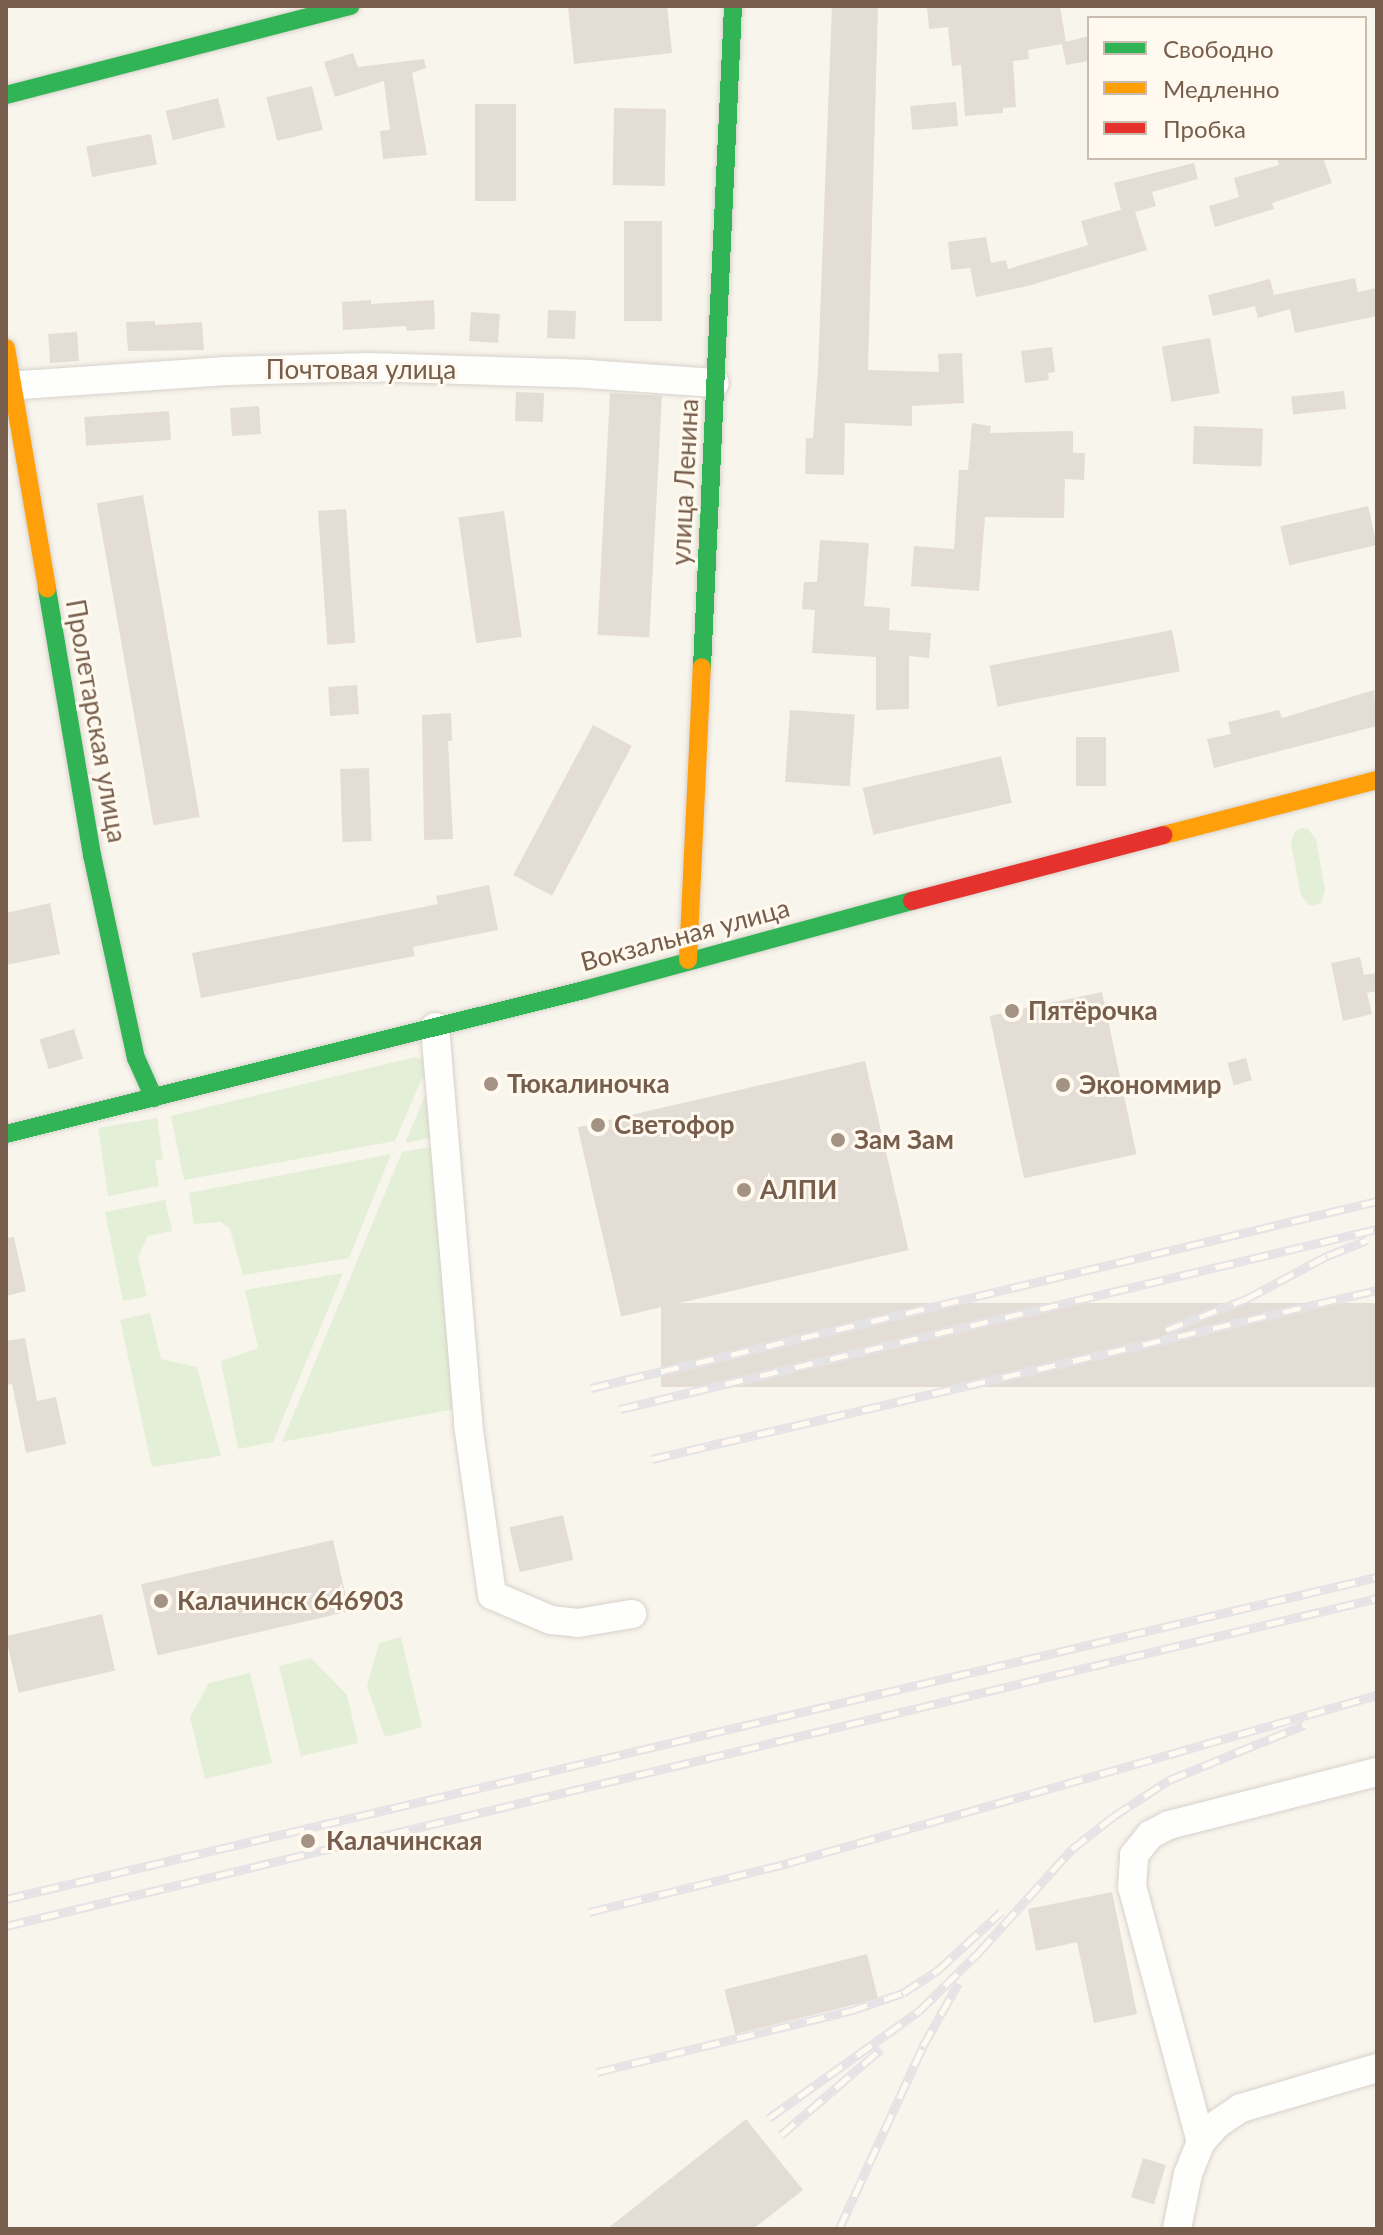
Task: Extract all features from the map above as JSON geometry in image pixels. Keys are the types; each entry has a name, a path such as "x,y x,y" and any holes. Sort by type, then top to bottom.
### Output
{"main road":[{"path":"6,95 351,6"},
{"name":"улица Ленина","path":"688,960 733,6"},
{"name":"Пролетарская улица","path":"6,348 10,386 92,855 136,1058 154,1098"},
{"name":"Вокзальная улица","path":"6,1134 435,1027 1377,780"}],"street":[{"name":"Почтовая улица","path":"10,386 226,371 369,367 587,374 715,383"},
{"path":"435,1027 468,1424 492,1595 551,1620 578,1623 632,1614"},
{"path":"1201,2142 1132,1887 1134,1855 1150,1835 1169,1825 1377,1772"},
{"path":"1177,2229 1188,2174 1201,2142 1217,2124 1241,2108 1377,2068"}],"green space":[{"path":"1308,829 1316,839 1325,891 1321,903 1315,905 1309,905 1301,895 1291,843 1295,831"},
{"path":"415,1057 426,1060 435,1076 422,1078 395,1141 184,1180 171,1116"},
{"path":"429,1086 440,1136 405,1143"},
{"path":"157,1118 163,1159 155,1161 159,1186 108,1196 98,1128"},
{"path":"441,1145 460,1408 282,1442 402,1152"},
{"path":"391,1154 349,1258 243,1275 230,1229 221,1222 194,1224 189,1193"},
{"path":"165,1200 172,1231 148,1236 138,1257 147,1296 123,1301 105,1212"},
{"path":"343,1273 273,1442 238,1449 221,1361 258,1348 245,1290"},
{"path":"150,1313 161,1359 197,1367 221,1456 152,1467 120,1320"},
{"path":"401,1637 422,1727 385,1737 367,1687 379,1643"},
{"path":"311,1658 347,1695 358,1743 301,1756 279,1666"},
{"path":"250,1673 272,1763 205,1779 190,1717 209,1683"}],"building":[{"path":"568,6 667,6 672,53 574,64"},
{"path":"832,6 878,6 868,370 939,372 938,354 962,353 964,403 912,406 912,426 845,423 844,475 805,474 806,438 813,438 818,368"},
{"path":"927,6 1060,6 1066,42 1087,37 1087,61 1066,65 1062,44 1028,50 1029,59 1013,61 1016,107 1003,108 1003,113 965,116 961,65 952,66 948,27 929,29"},
{"path":"353,53 358,67 424,59 426,68 412,73 427,155 383,159 380,131 390,130 384,81 335,97 324,62"},
{"path":"312,86 323,130 277,141 266,97"},
{"path":"218,98 225,127 173,140 166,111"},
{"path":"956,102 958,126 912,130 910,106"},
{"path":"475,104 516,104 516,201 475,201"},
{"path":"614,108 666,109 665,186 613,185"},
{"path":"151,134 157,164 92,177 86,147"},
{"path":"1278,160 1324,160 1332,183 1272,203 1274,209 1215,227 1209,206 1239,197 1234,178 1279,165"},
{"path":"1194,163 1198,179 1152,192 1156,206 1135,212 1147,250 1028,286 976,297 970,268 951,270 948,242 986,237 991,263 1006,260 1008,269 1088,245 1081,221 1121,210 1114,183"},
{"path":"624,221 662,221 662,321 624,321"},
{"path":"1355,278 1358,292 1377,288 1377,316 1295,333 1290,309 1258,318 1255,306 1213,316 1208,295 1270,279 1274,295"},
{"path":"371,300 371,304 434,300 435,329 407,331 406,326 343,330 342,302"},
{"path":"548,310 576,311 575,339 547,338"},
{"path":"471,312 500,314 498,343 469,341"},
{"path":"155,321 155,325 202,322 204,350 128,351 126,322"},
{"path":"77,332 79,361 50,363 48,334"},
{"path":"1210,338 1220,393 1171,402 1162,347"},
{"path":"1052,347 1055,372 1048,373 1049,380 1025,383 1021,351"},
{"path":"1344,391 1346,409 1293,414 1291,397"},
{"path":"516,392 544,393 543,422 515,421"},
{"path":"610,393 662,396 649,637 597,635"},
{"path":"259,406 261,434 232,436 230,408"},
{"path":"169,411 171,440 86,446 84,417"},
{"path":"972,423 991,426 990,433 1073,431 1073,453 1085,453 1084,480 1065,479 1064,518 985,517 979,591 911,586 914,546 954,549 959,470 968,470"},
{"path":"1194,426 1263,428 1262,466 1193,464"},
{"path":"143,495 200,817 153,825 97,503"},
{"path":"1368,506 1377,545 1289,565 1280,526"},
{"path":"346,509 355,643 327,645 318,511"},
{"path":"504,511 522,637 476,643 458,517"},
{"path":"820,540 869,543 864,606 890,608 889,630 931,633 929,658 909,656 909,709 876,710 876,657 812,653 815,610 802,609 804,582 817,582"},
{"path":"1172,630 1180,671 997,707 989,665"},
{"path":"357,685 359,714 330,716 328,687"},
{"path":"1374,690 1377,726 1214,768 1207,739 1231,734 1228,722 1279,710 1282,718"},
{"path":"790,710 855,715 850,786 785,782"},
{"path":"451,713 452,741 448,741 453,839 424,840 422,715"},
{"path":"593,725 632,746 552,896 513,875"},
{"path":"1076,737 1106,737 1106,786 1076,786"},
{"path":"1001,756 1012,803 873,835 863,788"},
{"path":"369,768 372,841 343,842 340,769"},
{"path":"489,885 498,930 413,947 415,956 201,998 192,953 438,904 436,896"},
{"path":"50,903 60,954 6,965 6,913"},
{"path":"1360,957 1364,975 1377,973 1377,991 1367,993 1372,1014 1343,1021 1331,963"},
{"name":"Экономмир","path":"1102,992 1137,1154 1024,1178 990,1016"},
{"path":"74,1029 83,1059 49,1069 40,1040"},
{"path":"1246,1058 1252,1080 1234,1085 1228,1063"},
{"name":"АЛПИ","path":"865,1061 909,1250 621,1316 578,1127"},
{"path":"14,1237 26,1291 6,1296 6,1238"},
{"path":"661,1303 1377,1303 1377,1387 661,1387"},
{"path":"25,1338 37,1401 56,1397 66,1444 26,1453 12,1384 6,1385 6,1341"},
{"path":"563,1515 573,1560 520,1572 509,1527"},
{"path":"333,1540 349,1611 157,1655 141,1584"},
{"path":"102,1614 115,1671 19,1693 6,1636"},
{"path":"1112,1892 1137,2014 1094,2023 1077,1942 1036,1951 1028,1909"},
{"path":"867,1954 878,1999 735,2034 724,1990"},
{"path":"746,2119 803,2190 753,2229 607,2229"},
{"path":"1143,2158 1166,2165 1154,2204 1131,2197"}],"railway":[{"path":"591,1388 1377,1201"},
{"path":"620,1409 1377,1229"},
{"path":"1166,1330 1246,1299 1327,1256 1367,1240"},
{"path":"652,1459 1377,1290"},
{"path":"6,1899 1377,1577"},
{"path":"6,1926 1377,1598"},
{"path":"589,1912 788,1863 1377,1695"},
{"path":"769,2118 919,2011 979,1952 1072,1849 1114,1816 1169,1780 1304,1725"},
{"path":"597,2072 850,2011 903,1993 938,1970 1001,1912"},
{"path":"839,2229 923,2046 959,1982"},
{"path":"781,2135 881,2049"}],"traffic: fast":[{"path":"6,95 351,6"},
{"path":"702,667 733,6"},
{"path":"47,589 92,855 136,1058 154,1098"},
{"path":"6,1134 584,990 912,901"}],"traffic: slow":[{"path":"6,348 47,589"},
{"path":"688,960 702,667"},
{"path":"1164,835 1377,780"}],"traffic: jam":[{"path":"912,901 1164,835"}],"place":[{"name":"Пятёрочка","path":"1012,1011"},
{"name":"Тюкалиночка","path":"491,1084"},
{"name":"Экономмир","path":"1063,1085"},
{"name":"Светофор","path":"598,1125"},
{"name":"Зам Зам","path":"838,1140"},
{"name":"АЛПИ","path":"744,1190"},
{"name":"Калачинск 646903","path":"161,1601"},
{"name":"Калачинская","path":"308,1841"}]}
